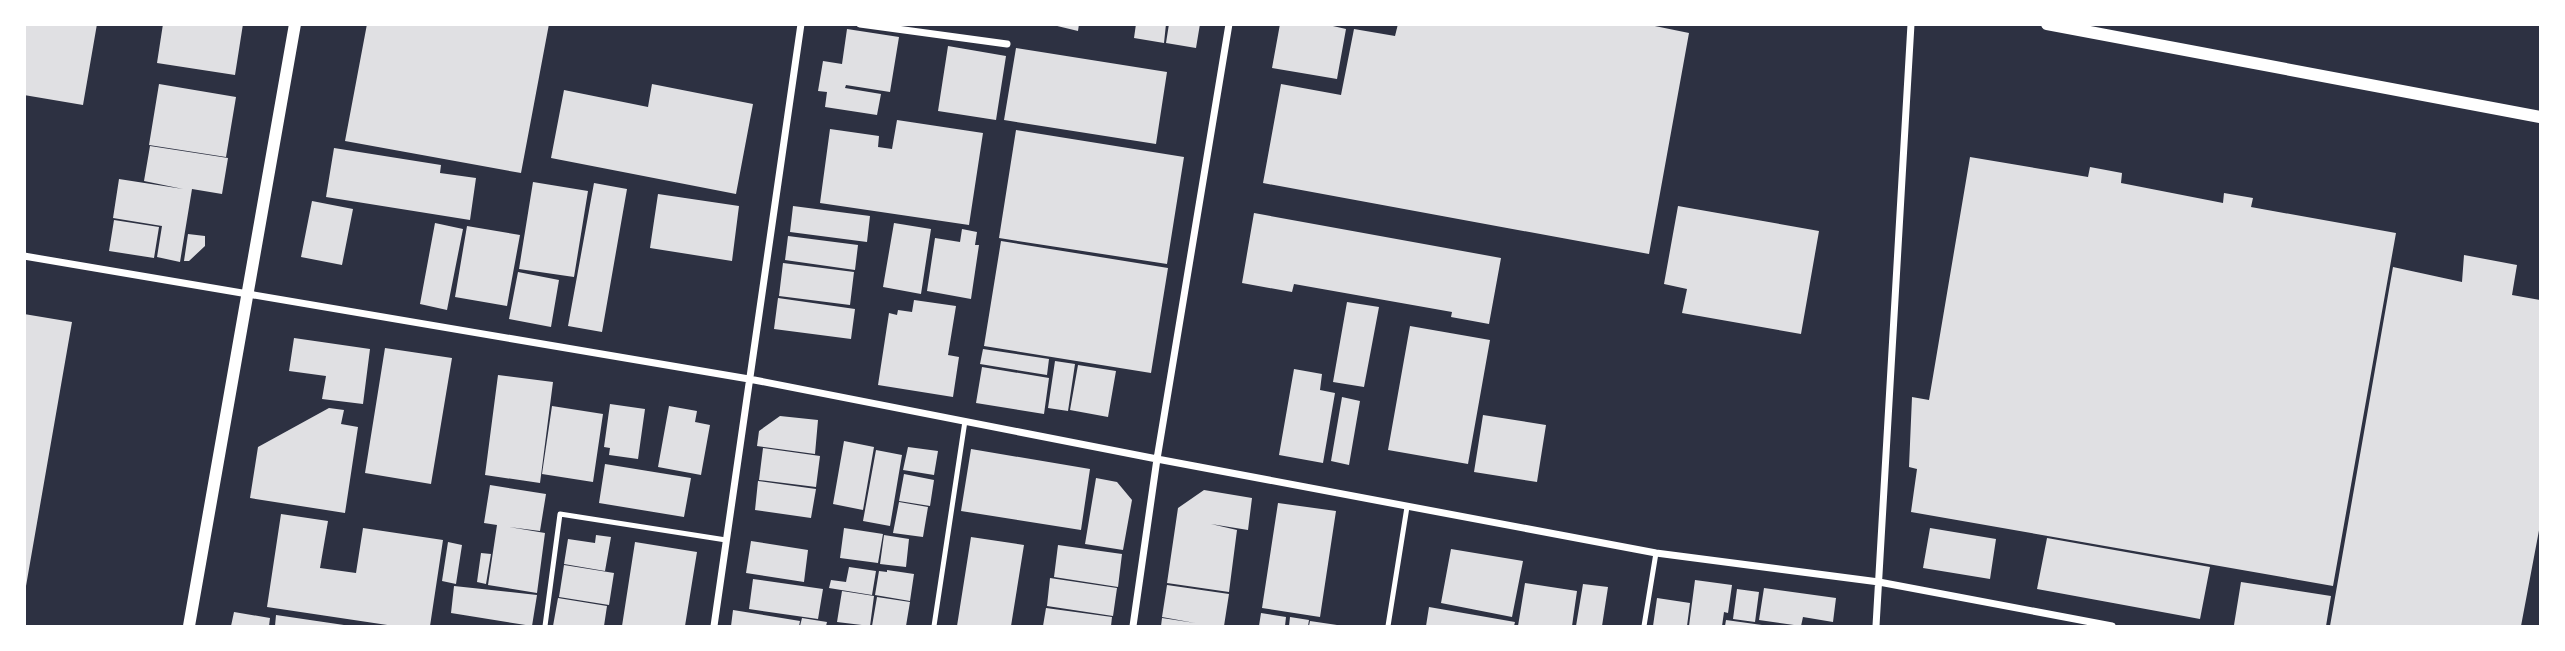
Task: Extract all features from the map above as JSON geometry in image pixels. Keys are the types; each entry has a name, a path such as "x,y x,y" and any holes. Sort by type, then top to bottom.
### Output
{"street":[{"path":"189,626 295,24"},
{"path":"714,626 801,24"},
{"path":"860,24 1007,44"},
{"path":"1133,626 1157,459 1229,24"},
{"path":"1876,626 1911,24"},
{"path":"2047,24 2540,117"},
{"path":"24,256 749,379 1656,553 1879,582 2112,626"}],"lane":[{"path":"934,626 965,421"},
{"path":"1388,626 1407,507"},
{"path":"545,626 560,514 726,540"},
{"path":"1644,626 1656,553"}],"building":[{"path":"24,24 97,24 83,105 24,95"},
{"path":"163,24 243,24 235,75 157,63"},
{"path":"367,24 549,24 521,173 345,141"},
{"path":"1049,24 1079,24 1078,31"},
{"path":"1136,24 1166,24 1164,43 1134,38"},
{"path":"1169,24 1200,24 1196,48 1166,43"},
{"path":"1280,24 1324,24 1346,29 1337,79 1272,68"},
{"path":"1398,24 1645,24 1689,33 1649,254 1263,183 1281,84 1341,95 1354,29 1395,36"},
{"path":"847,29 899,37 890,92 846,85 845,88 881,94 877,115 825,107 827,92 818,91 823,61 842,64"},
{"path":"948,46 1006,56 996,120 938,111"},
{"path":"1016,48 1167,72 1156,144 1004,120"},
{"path":"159,84 236,97 226,157 149,145"},
{"path":"652,84 753,104 736,194 551,158 564,90 648,107"},
{"path":"897,120 983,133 969,225 820,203 830,129 879,136 878,147 892,149"},
{"path":"1016,130 1184,157 1167,264 999,238"},
{"path":"150,146 228,158 222,194 192,189 180,262 157,257 162,226 113,218 119,179 183,189 144,181"},
{"path":"334,148 441,165 440,173 476,178 470,220 326,197"},
{"path":"1970,157 2088,177 2090,167 2122,173 2121,183 2223,203 2224,193 2253,198 2251,207 2396,233 2333,586 1911,512 1917,469 1909,467 1912,397 1929,400"},
{"path":"533,182 588,191 574,277 519,269"},
{"path":"594,183 627,189 602,332 568,326"},
{"path":"658,194 739,206 732,261 650,248"},
{"path":"312,201 353,209 342,265 301,257"},
{"path":"793,206 870,216 867,242 790,232"},
{"path":"1678,206 1819,231 1801,334 1682,313 1687,289 1664,284"},
{"path":"1254,213 1501,258 1489,324 1451,317 1452,312 1294,284 1292,292 1242,283"},
{"path":"114,220 159,227 154,258 109,251"},
{"path":"435,223 463,229 447,310 420,304"},
{"path":"894,223 931,229 921,294 883,287"},
{"path":"467,226 520,235 507,306 455,297"},
{"path":"962,229 977,232 975,245 979,245 971,299 927,291 935,238 960,242"},
{"path":"188,234 205,236 205,246 189,261 184,261"},
{"path":"788,236 858,245 855,270 785,260"},
{"path":"1001,241 1168,268 1151,373 984,346"},
{"path":"2464,255 2517,265 2512,295 2540,300 2540,525 2521,626 2330,626 2393,267 2462,282"},
{"path":"783,263 854,272 850,305 779,296"},
{"path":"518,272 559,280 551,327 509,319"},
{"path":"778,298 855,309 851,339 774,329"},
{"path":"914,300 956,306 948,355 959,357 953,397 878,385 889,313 897,315 898,310 912,312"},
{"path":"1347,302 1379,307 1364,387 1333,382"},
{"path":"24,314 72,322 26,586 24,586"},
{"path":"1410,326 1490,340 1468,464 1388,450"},
{"path":"294,338 370,349 363,404 322,399 326,376 289,371"},
{"path":"385,348 452,358 431,484 365,473"},
{"path":"983,349 1049,359 1047,375 980,364"},
{"path":"1055,361 1075,364 1068,411 1048,408"},
{"path":"1078,365 1116,371 1108,417 1070,410"},
{"path":"982,367 1049,378 1044,414 976,403"},
{"path":"1294,369 1322,374 1320,390 1335,393 1323,463 1279,455"},
{"path":"498,375 553,382 540,483 485,475"},
{"path":"1342,397 1360,401 1349,465 1331,461"},
{"path":"610,404 645,409 638,459 609,455 610,448 604,447"},
{"path":"552,406 603,414 593,482 542,474"},
{"path":"669,406 697,411 695,422 710,425 701,475 658,467"},
{"path":"329,408 344,410 341,424 358,427 345,513 250,498 258,447"},
{"path":"1483,415 1546,425 1537,482 1474,472"},
{"path":"780,416 818,420 815,454 757,446 759,431"},
{"path":"844,441 874,447 863,510 833,504"},
{"path":"908,447 938,451 934,475 903,470"},
{"path":"763,448 820,456 816,487 759,480"},
{"path":"971,449 1090,469 1081,530 961,511"},
{"path":"876,450 902,455 890,526 863,521"},
{"path":"605,464 691,478 684,517 599,503"},
{"path":"904,474 934,480 930,506 899,501"},
{"path":"1096,478 1117,482 1132,500 1123,550 1085,544"},
{"path":"758,481 816,489 811,518 755,510"},
{"path":"490,485 546,494 540,531 509,527 545,533 537,593 488,585 497,525 484,523"},
{"path":"1204,490 1252,498 1248,530 1211,524 1237,530 1229,592 1167,583 1178,508"},
{"path":"899,502 928,507 923,537 893,533"},
{"path":"1278,503 1336,511 1320,617 1262,608"},
{"path":"281,514 328,521 320,568 356,573 363,528 443,540 430,626 394,626 267,607"},
{"path":"844,528 883,534 878,563 840,558"},
{"path":"1930,528 1996,539 1990,579 1923,568"},
{"path":"596,535 611,537 605,571 564,564 568,539 595,543"},
{"path":"884,535 909,539 906,567 880,564"},
{"path":"971,537 1024,545 1011,626 957,626"},
{"path":"2047,538 2210,567 2200,619 2037,589"},
{"path":"751,541 808,550 804,582 746,573"},
{"path":"448,542 462,545 456,584 442,581"},
{"path":"635,542 697,552 685,626 622,626"},
{"path":"1058,545 1122,554 1118,587 1054,577"},
{"path":"1451,549 1523,561 1512,617 1441,603"},
{"path":"481,553 491,554 486,584 477,582"},
{"path":"564,565 614,573 609,605 559,597"},
{"path":"849,567 876,571 872,595 829,588 831,580 846,582"},
{"path":"879,571 914,574 910,601 875,595"},
{"path":"1050,578 1117,588 1113,616 1047,606"},
{"path":"753,579 823,589 818,619 749,609"},
{"path":"1695,580 1732,585 1728,613 1724,612 1722,626 1689,626"},
{"path":"2241,582 2331,596 2326,626 2234,625"},
{"path":"1525,583 1577,591 1572,626 1518,626"},
{"path":"1583,584 1608,587 1602,626 1576,626"},
{"path":"1167,585 1229,594 1224,626 1161,626 1162,618 1195,623 1162,617"},
{"path":"454,586 537,595 532,626 451,613"},
{"path":"1764,588 1836,598 1833,622 1803,617 1801,626 1759,620"},
{"path":"1737,589 1759,592 1755,622 1733,619"},
{"path":"842,591 874,596 870,626 837,622"},
{"path":"877,597 910,602 906,626 872,626"},
{"path":"558,598 607,606 604,626 553,626"},
{"path":"1657,598 1690,603 1687,626 1653,626"},
{"path":"1429,607 1515,622 1514,626 1426,626"},
{"path":"1046,608 1112,617 1111,626 1043,626"},
{"path":"733,610 800,621 799,626 731,626"},
{"path":"234,612 270,618 269,626 231,626"},
{"path":"1261,613 1286,617 1285,626 1259,626"},
{"path":"276,615 344,625 344,626 275,626"},
{"path":"1290,617 1309,620 1308,626 1289,626"},
{"path":"802,618 827,622 826,626 800,626"},
{"path":"1726,620 1762,625 1762,626 1725,626"},
{"path":"1310,621 1337,625 1337,626 1309,626"}]}
